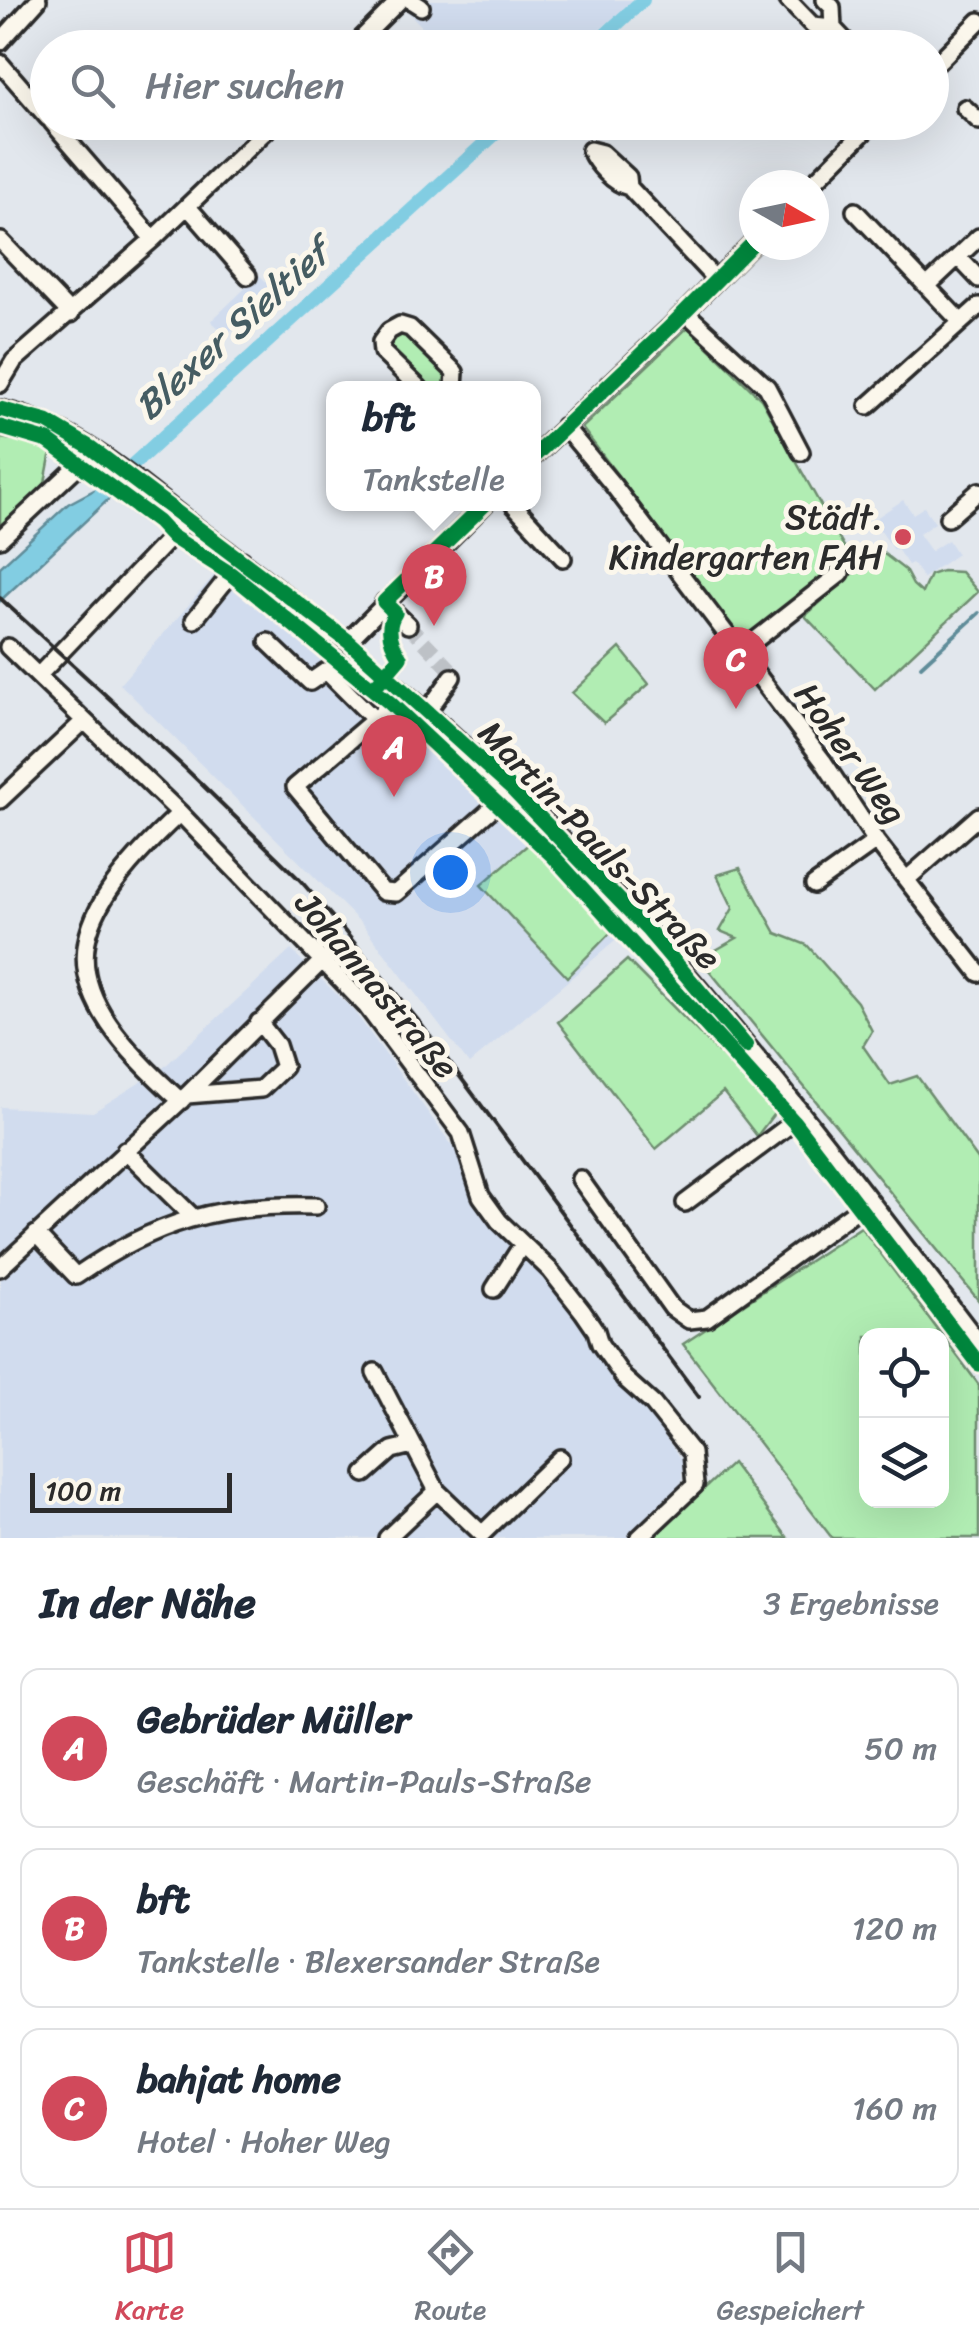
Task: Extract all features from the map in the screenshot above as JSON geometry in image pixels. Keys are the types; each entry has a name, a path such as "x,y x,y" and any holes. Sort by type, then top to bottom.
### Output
{"street":[{"path":"0,42 38,0"},
{"path":"370,30 400,0"},
{"path":"788,0 814,26 833,28 832,7 825,0"},
{"path":"949,51 979,21"},
{"path":"0,64 30,98"},
{"path":"965,108 979,121"},
{"path":"67,140 154,239"},
{"path":"0,384 14,361 154,239 256,140"},
{"path":"826,170 856,140"},
{"path":"628,186 716,280"},
{"path":"188,207 248,276"},
{"path":"855,211 961,322"},
{"path":"927,286 979,237"},
{"path":"1,241 71,314"},
{"path":"541,449 739,257"},
{"path":"958,258 979,279"},
{"path":"868,406 979,306"},
{"path":"685,312 768,387 802,452"},
{"path":"412,381 382,352 381,342 400,325 410,328 456,372 455,381"},
{"name":"Martin-Pauls-Straße","path":"0,408 47,422 98,452 348,641 513,790 647,929 803,1115 979,1343"},
{"name":"Hoher Weg","path":"564,426 613,484 822,762 876,841 979,973"},
{"path":"0,539 98,452"},
{"path":"948,518 979,490"},
{"path":"348,641 478,511"},
{"path":"519,511 563,558"},
{"path":"38,676 187,520"},
{"path":"194,620 242,560"},
{"path":"740,653 841,573"},
{"path":"384,602 408,626"},
{"path":"268,642 310,682 326,671 374,719"},
{"name":"Johannastraße","path":"8,648 180,813 366,1006 461,1133 481,1196 550,1270 583,1312 624,1378 654,1404 692,1453 695,1485 639,1538"},
{"path":"427,712 452,677"},
{"path":"401,689 374,719 296,787 382,892 396,893 513,790"},
{"path":"0,800 84,721"},
{"path":"180,813 126,865 105,894 84,940 90,992 121,1041 184,1098 261,1089 284,1066 278,1045 258,1022"},
{"path":"907,879 979,816"},
{"path":"814,886 876,841"},
{"path":"0,1268 184,1098 323,960"},
{"path":"684,1203 803,1115"},
{"path":"125,1150 193,1217"},
{"path":"580,1179 672,1308 689,1320 707,1318 869,1201"},
{"path":"36,1234 76,1276 144,1234 193,1217 261,1206 316,1206"},
{"path":"494,1289 522,1244"},
{"path":"375,1372 437,1491 482,1534 560,1458"},
{"path":"364,1474 392,1450 412,1445"},
{"path":"387,1538 437,1491"}],"shaded area":[{"path":"397,0 633,0 599,30 425,30"},
{"path":"259,275 274,289 226,335 211,321"},
{"name":"Städt. Kindergarten FAH","path":"903,500 913,514 924,507 935,523 919,534 931,551 948,540 957,554 923,578 912,563 908,565 894,550 873,520"},
{"path":"218,571 379,697 519,814 627,931 469,1064 363,925 120,684"},
{"path":"291,950 353,1010 682,1460 682,1483 629,1538 0,1538 0,1107 93,1112 163,1068"}],"green space":[{"path":"688,327 761,399 851,559 744,642 582,428"},
{"path":"400,332 407,334 450,381 421,381 390,351 389,340"},
{"path":"0,438 52,446 45,483 0,533"},
{"path":"879,550 905,570 922,593 930,575 942,571 961,572 978,592 875,689 805,616"},
{"path":"620,648 649,684 604,723 572,693"},
{"path":"531,842 612,931 567,977 481,885"},
{"path":"740,868 776,933 807,945 857,1002 872,1031 863,1046 890,1085 917,1076 979,1161 979,1301 700,959 737,938 720,931 733,908 717,875"},
{"path":"627,960 776,1111 757,1136 723,1092 656,1149 558,1022"},
{"path":"861,1227 936,1328 859,1328 859,1508 949,1508 949,1345 979,1385 979,1538 832,1538 683,1344"},
{"path":"732,1463 788,1538 651,1538"}],"water":[{"path":"98,488 111,497 0,601 0,567 68,504"}],"waterway":[{"name":"Blexer Sieltief","path":"610,30 643,0"},
{"name":"Blexer Sieltief","path":"91,503 488,140"},
{"path":"921,666 979,613"}],"tunnel":[{"path":"408,625 453,672 452,677"}],"railway":[{"path":"0,598 186,769 300,880 342,928 417,1019 699,1397"}],"cycle path":[{"path":"541,449 739,257"},
{"path":"0,409 47,422 91,448 348,641 513,790 647,929 746,1046"},
{"path":"0,427 48,441 158,522 171,536 231,574 390,703 552,855 794,1122 979,1364"},
{"path":"377,684 400,657 390,636 395,613 384,602 478,511"}],"place":[{"name":"Städt. Kindergarten FAH","path":"903,537"},
{"name":"bft","path":"434,626"},
{"name":"bahjat home","path":"736,709"},
{"name":"Gebrüder Müller","path":"394,797"}]}
